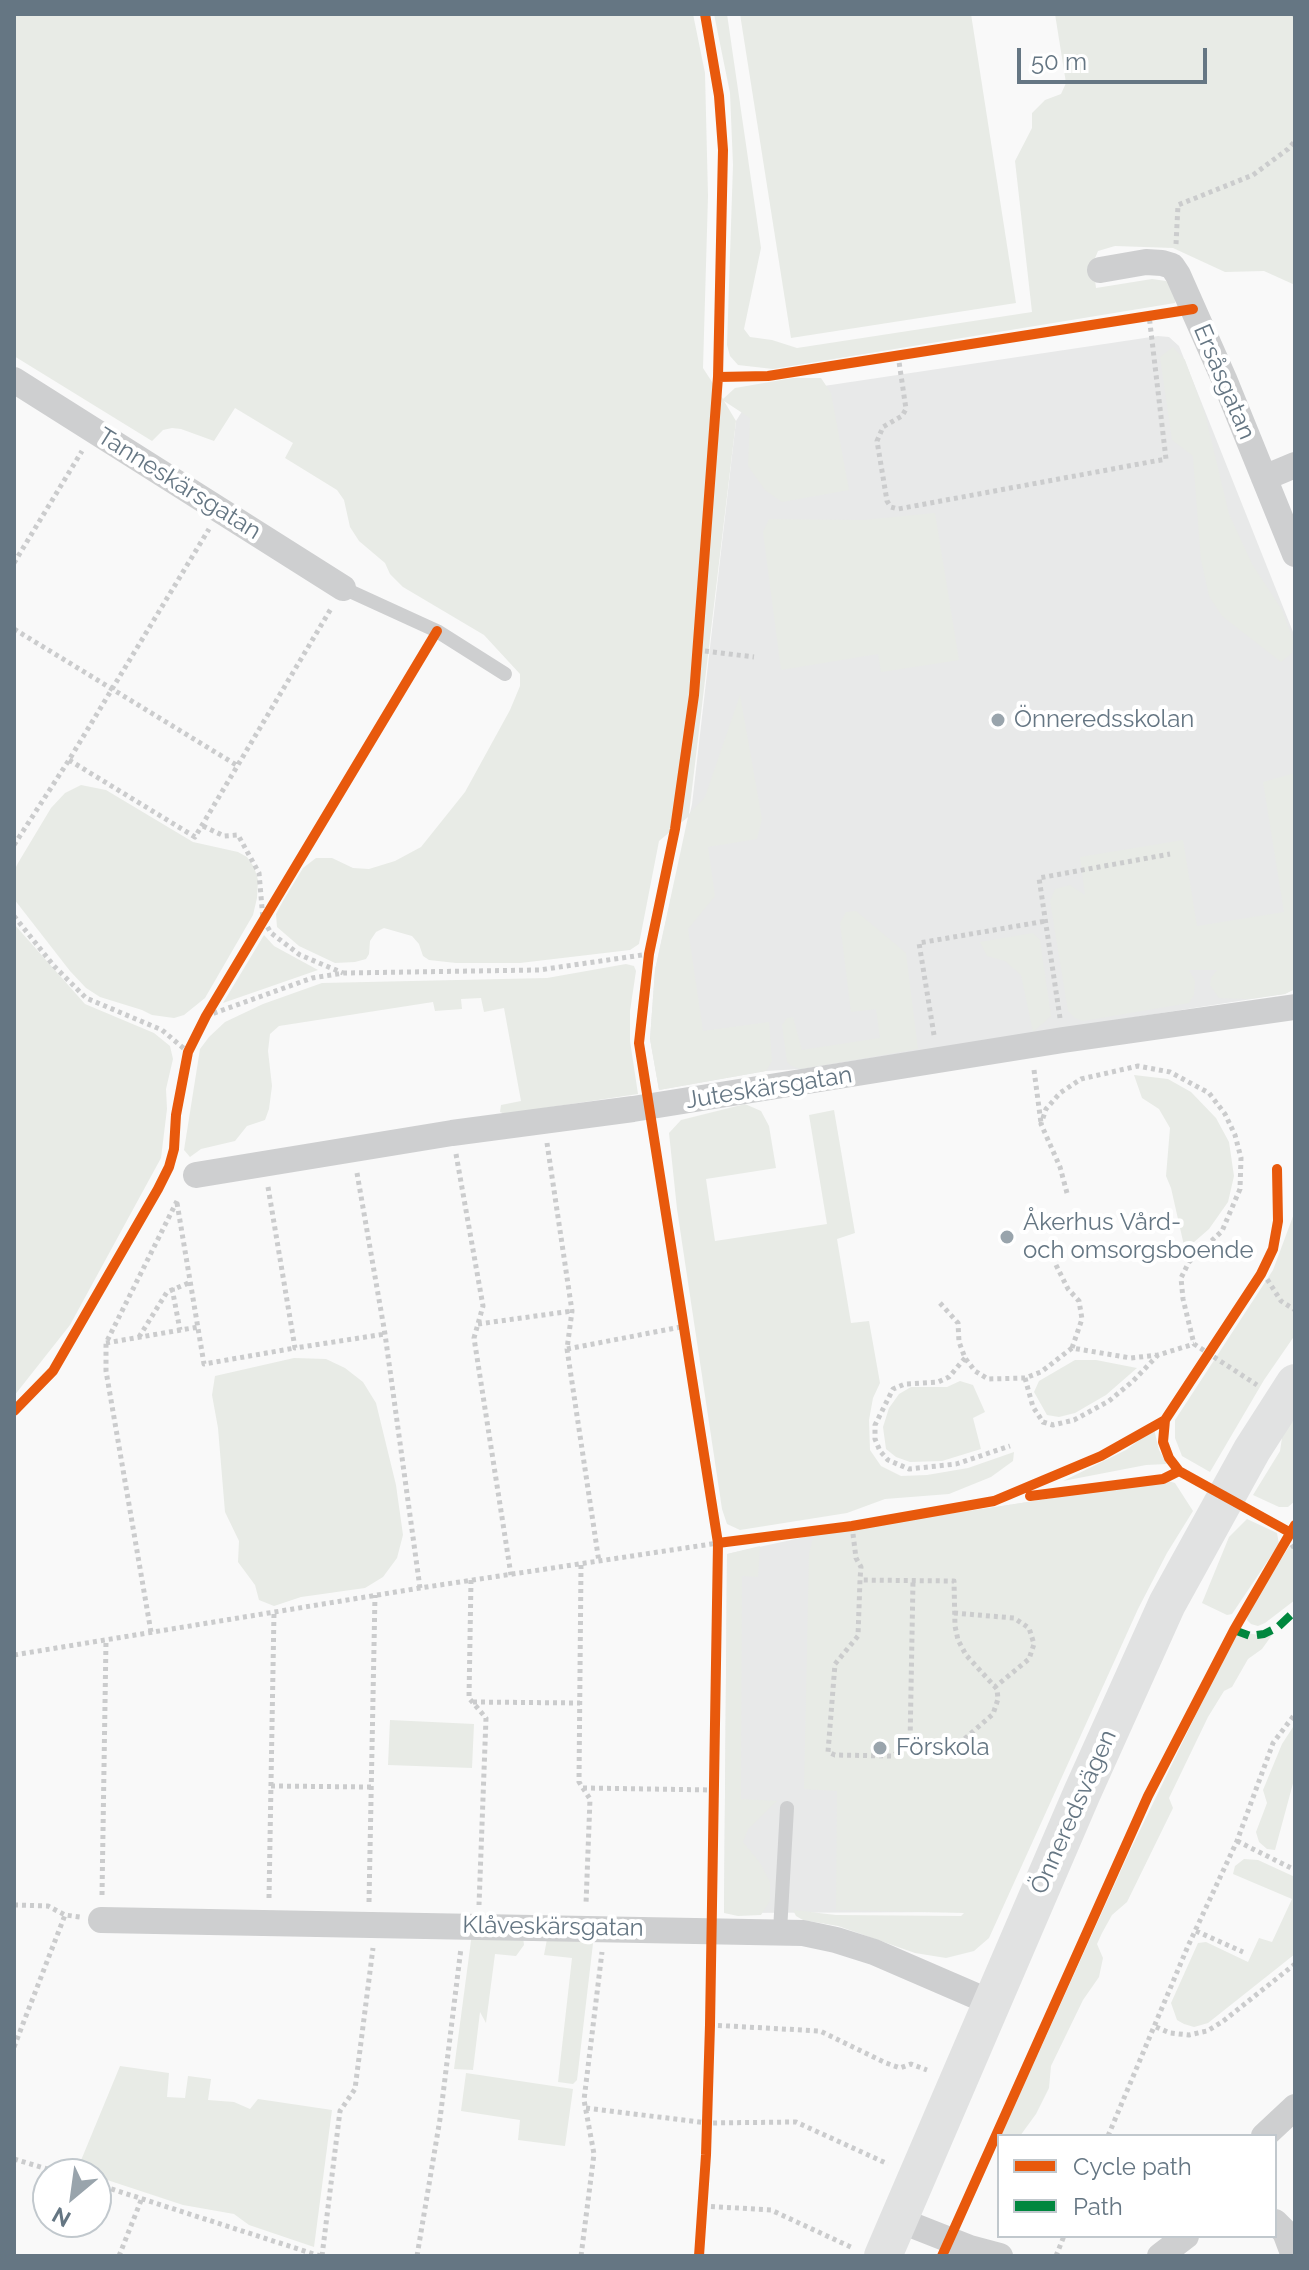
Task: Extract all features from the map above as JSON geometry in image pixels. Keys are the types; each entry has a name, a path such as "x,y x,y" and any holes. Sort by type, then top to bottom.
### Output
{"street":[{"name":"Ersåsgatan","path":"1100,270 1146,262 1172,266 1184,285 1295,554"},
{"name":"Tanneskärsgatan","path":"14,380 343,588"},
{"path":"1264,478 1295,465"},
{"name":"Juteskärsgatan","path":"196,1175 452,1133 633,1109 1063,1040 1295,1007"},
{"name":"Önneredsvägen","path":"868,2252 899,2220 1082,1793 1172,1593 1287,1394"},
{"name":"Klåveskärsgatan","path":"101,1920 780,1931 836,1940 874,1952 992,2003"},
{"path":"1266,2134 1295,2107"},
{"path":"899,2220 970,2248 1000,2256"},
{"path":"1277,2224 1285,2232 1294,2256"},
{"path":"1160,2256 1183,2238"}],"lane":[{"path":"343,588 437,631 505,674"},
{"path":"780,1931 787,1808"}],"path":[{"path":"1178,233 1178,205 1253,175 1295,141"},
{"path":"898,355 906,409 902,416 883,427 877,441 887,501 891,507 898,509 1166,459 1149,315"},
{"path":"14,563 94,431"},
{"path":"14,845 220,511"},
{"path":"69,760 195,837 343,588"},
{"path":"14,629 238,766"},
{"path":"697,650 754,657"},
{"path":"202,825 224,836 238,835 259,873 263,919 271,933 300,955 344,973"},
{"path":"1063,1040 1039,878 1170,854"},
{"path":"14,916 54,966 86,998 162,1030 188,1052"},
{"path":"938,1060 919,943 1046,921"},
{"path":"206,1016 312,978 344,973 539,970 649,954"},
{"path":"1033,1061 1041,1124 1060,1167 1067,1193"},
{"path":"1041,1124 1046,1109 1060,1093 1081,1079 1116,1069 1138,1066 1170,1072 1209,1093 1225,1114 1235,1135 1241,1158 1240,1189 1222,1231 1189,1262 1181,1278 1194,1344 1235,1369 1287,1394"},
{"path":"543,1121 572,1311 567,1349 599,1562"},
{"path":"452,1133 483,1306 474,1338 511,1575"},
{"path":"353,1149 385,1334 420,1588"},
{"path":"264,1164 295,1348"},
{"path":"151,1632 106,1371 106,1343 177,1201 188,1181 196,1175"},
{"path":"177,1201 204,1364 385,1334"},
{"path":"940,1303 958,1323 959,1342 965,1358 975,1371 988,1379 1025,1378 1041,1372 1072,1348 1082,1319 1079,1301 1068,1289 1056,1265"},
{"path":"1260,1276 1267,1279 1281,1301 1295,1310"},
{"path":"138,1338 167,1292 191,1282"},
{"path":"172,1288 180,1330"},
{"path":"478,1324 572,1311"},
{"path":"567,1349 686,1326"},
{"path":"106,1343 198,1327"},
{"path":"1072,1348 1131,1358 1158,1355 1194,1344"},
{"path":"1025,1378 1033,1407 1043,1422 1053,1425 1074,1420 1109,1401 1158,1355"},
{"path":"965,1358 949,1377 938,1382 905,1384 893,1389 875,1425 875,1439 880,1451 896,1465 909,1469 956,1464 1010,1446"},
{"path":"852,1526 855,1555 861,1567 860,1580 858,1636 835,1664 828,1752 835,1755 892,1756 910,1744 961,1742 993,1714 998,1699 995,1687 966,1655 958,1640 954,1581 860,1580"},
{"path":"1287,1538 1295,1549"},
{"path":"14,1655 375,1595 718,1543"},
{"path":"581,1565 579,1782 590,1799 595,1928 584,2100 594,2154 581,2256"},
{"path":"417,2256 471,1925 486,1718 469,1698 471,1580"},
{"path":"910,1744 913,1581"},
{"path":"112,2189 301,2253 321,2256 340,2111 355,2089 372,1925 375,1595"},
{"path":"268,1923 274,1612"},
{"path":"954,1613 1014,1618 1029,1628 1034,1644 1029,1659 995,1687"},
{"path":"14,1905 48,1906 65,1915 101,1920 106,1640"},
{"path":"471,1702 580,1703"},
{"path":"1109,2134 1237,1841 1273,1743 1295,1714"},
{"path":"271,1786 371,1787"},
{"path":"583,1788 714,1790"},
{"path":"1237,1841 1295,1870"},
{"path":"14,2047 65,1915"},
{"path":"1196,1931 1243,1952"},
{"path":"1156,2027 1189,2035 1207,2031 1295,1964"},
{"path":"710,2025 820,2031 886,2063 900,2068 911,2064 927,2070"},
{"path":"586,2108 707,2123 796,2122 888,2164"},
{"path":"119,2256 142,2198"},
{"path":"703,2206 771,2210 868,2252"}],"shaded area":[{"path":"14,14 693,14 705,73 708,196 703,368 723,399 735,388 793,378 821,378 831,393 849,490 782,502 765,490 748,466 750,418 724,401 736,421 689,814 705,797 740,695 762,819 757,839 708,847 715,896 688,929 703,1031 769,1022 772,1061 766,1071 659,1090 650,1039 655,970 688,817 659,841 639,944 630,950 520,963 456,963 429,960 423,956 412,936 384,928 376,932 370,941 366,959 335,963 299,946 277,927 276,914 283,901 303,868 316,858 332,858 353,868 369,869 395,861 421,847 465,792 510,710 520,686 520,674 484,635 403,587 390,574 385,563 359,541 350,527 344,500 337,490 285,458 293,443 235,408 214,441 172,428 163,430 152,441 14,356"},
{"path":"714,14 727,14 761,248 744,329 750,337 797,348 1032,312 1015,161 1032,128 1032,113 1045,100 1061,94 1066,83 1055,14 1295,14 1295,285 1264,271 1225,272 1173,248 1115,246 1098,251 1093,263 1096,288 1152,279 1166,281 1175,286 1175,303 773,369 738,365 730,356 727,345 733,165 730,93"},
{"path":"740,14 971,14 1016,303 791,338"},
{"name":"Önneredsskolan","path":"1158,336 1169,337 1179,346 1295,637 1295,989 1284,994 801,1069 766,1071 659,1090 650,1039 655,970 692,804 736,421 746,405 757,396"},
{"path":"1173,347 1185,360 1205,414 1229,514 1252,564 1282,610 1293,640 1292,653 1281,662 1222,616 1209,596 1201,560 1193,456 1172,440 1160,357"},
{"path":"935,513 959,660 881,672 878,654 781,670 763,532 769,519 863,520"},
{"path":"1295,773 1295,989 1285,994 1249,999 1219,998 1210,985 1217,970 1189,970 1195,981 1194,995 1189,1003 1083,1021 1075,1018 1068,1011 1050,901 1055,889 1070,885 1085,895 1080,857 1183,840 1197,926 1284,912 1263,782"},
{"path":"81,785 106,790 193,842 238,852 247,857 254,867 258,880 253,915 205,998 184,1015 174,1018 152,1015 100,997 86,988 14,899 14,871 18,863 51,808 65,793"},
{"path":"856,911 906,953 918,1049 801,1069 792,1066 787,1062 782,1025 787,1018 793,1017 802,1050 880,1038 876,1009 851,1012 840,923 846,912"},
{"path":"14,924 85,1004 154,1033 170,1046 173,1059 166,1089 167,1109 161,1158 70,1325 14,1396"},
{"path":"1033,933 1040,940 1051,1016 1033,1032 1021,975 1005,961 987,956 980,942"},
{"path":"264,935 274,946 318,970 223,1003"},
{"path":"626,964 634,966 636,971 630,1011 630,1041 638,1094 505,1114 500,1112 501,1105 521,1101 504,1008 484,1012 481,998 461,999 462,1009 435,1011 433,1002 279,1026 270,1034 268,1051 272,1086 265,1120 247,1126 235,1141 201,1149 190,1157 184,1150 200,1049 225,1022 263,1004 322,983 547,978"},
{"path":"1134,1075 1168,1079 1191,1092 1216,1118 1229,1142 1234,1176 1228,1202 1209,1229 1185,1250 1166,1176 1170,1128 1159,1109 1142,1098"},
{"path":"745,1104 761,1111 769,1126 776,1168 706,1179 715,1241 827,1224 809,1115 834,1110 855,1233 837,1239 851,1323 869,1321 880,1383 873,1398 869,1420 870,1450 881,1466 901,1476 968,1468 1014,1452 1013,1461 991,1477 949,1494 885,1499 847,1513 740,1530 727,1524 722,1509 677,1209 669,1133 681,1120"},
{"path":"1295,1211 1295,1335 1264,1380 1210,1472 1182,1456 1175,1438 1175,1420 1273,1270"},
{"path":"294,1358 326,1359 345,1368 363,1382 376,1403 396,1485 403,1535 397,1558 383,1577 365,1588 301,1597 274,1606 259,1600 255,1585 238,1562 239,1541 225,1512 212,1395 215,1376"},
{"path":"1075,1360 1096,1360 1137,1368 1106,1395 1075,1413 1059,1417 1047,1415 1034,1392 1039,1381"},
{"path":"960,1381 973,1385 985,1412 973,1418 981,1449 942,1461 910,1462 886,1449 883,1427 889,1408 899,1394 911,1387 947,1387"},
{"path":"1285,1417 1295,1423 1295,1501 1288,1507 1279,1507 1253,1495 1280,1451"},
{"path":"1154,1429 1159,1450 1167,1464 1146,1465 1063,1481 1126,1450"},
{"name":"Förskola","path":"1154,1477 1175,1483 1193,1511 1138,1609 989,1938 974,1951 946,1958 915,1953 838,1926 796,1916 793,1910 836,1915 961,1916 964,1913 836,1910 837,1791 804,1789 809,1553 814,1535 1086,1493"},
{"name":"Förskola","path":"1086,1493 964,1912 724,1913 727,1554 814,1535"},
{"path":"1247,1519 1277,1533 1279,1544 1232,1614 1227,1615 1202,1603 1229,1537"},
{"path":"1290,1545 1295,1549 1295,1600 1265,1623 1258,1626 1251,1624 1247,1620 1248,1612"},
{"path":"760,1546 758,1577 742,1576 741,1799 777,1801 748,1829 743,1842 770,1882 770,1901 761,1915 738,1916 724,1913 727,1554"},
{"path":"1271,1631 1272,1635 1262,1649 1248,1659 1232,1687 1224,1691 1208,1717 1169,1798 1173,1808 1127,1902 1112,1915 1102,1933 1097,1944 1103,1958 1099,1977 1083,2000 1051,2066 1049,2088 1036,2114 1021,2134 1002,2134 1127,1857 1232,1640 1236,1634 1243,1632 1258,1635"},
{"path":"390,1720 474,1724 472,1768 388,1765"},
{"path":"1295,1724 1295,1776 1275,1850 1267,1849 1259,1842 1256,1832 1267,1803 1263,1790 1282,1744"},
{"path":"1244,1859 1258,1860 1295,1877 1295,1954 1208,2023 1194,2027 1184,2024 1177,2020 1171,2003 1198,1943 1206,1942 1248,1962 1259,1938 1272,1942 1292,1899 1233,1874 1235,1866"},
{"path":"472,1933 523,1936 524,1945 516,1956 495,1954 486,2023 480,2012 473,2070 454,2069"},
{"path":"548,1934 594,1935 577,2080 573,2084 558,2082 572,1958 544,1955"},
{"path":"120,2066 169,2073 167,2097 185,2098 188,2076 211,2079 208,2100 234,2102 250,2109 258,2099 332,2110 314,2247 249,2225 234,2214 183,2205 112,2182 112,2158 82,2158"},
{"path":"466,2073 573,2089 565,2146 518,2140 520,2120 461,2111"}],"marked path":[{"path":"1234,1630 1250,1636 1264,1634 1278,1627 1295,1611"}],"cycle path":[{"path":"699,2256 710,2025 718,1543 639,1043 649,954 675,829 694,695 718,377 723,150 719,96 705,14"},
{"path":"718,377 768,376 1193,309"},
{"path":"14,1411 53,1371 158,1189 174,1149 176,1115 188,1052 206,1016 437,631"},
{"path":"718,1543 852,1526 994,1501 1101,1456 1165,1420 1261,1274 1273,1249 1278,1221 1277,1169"},
{"path":"1165,1420 1163,1442 1169,1458 1179,1471 1291,1533"},
{"path":"1030,1496 1163,1479 1179,1471"},
{"path":"942,2256 1148,1796 1234,1630 1295,1525"}],"place":[{"name":"Önneredsskolan","path":"998,720"},
{"name":"Åkerhus Vård- och omsorgsboende","path":"1007,1237"},
{"name":"Förskola","path":"880,1748"}]}
